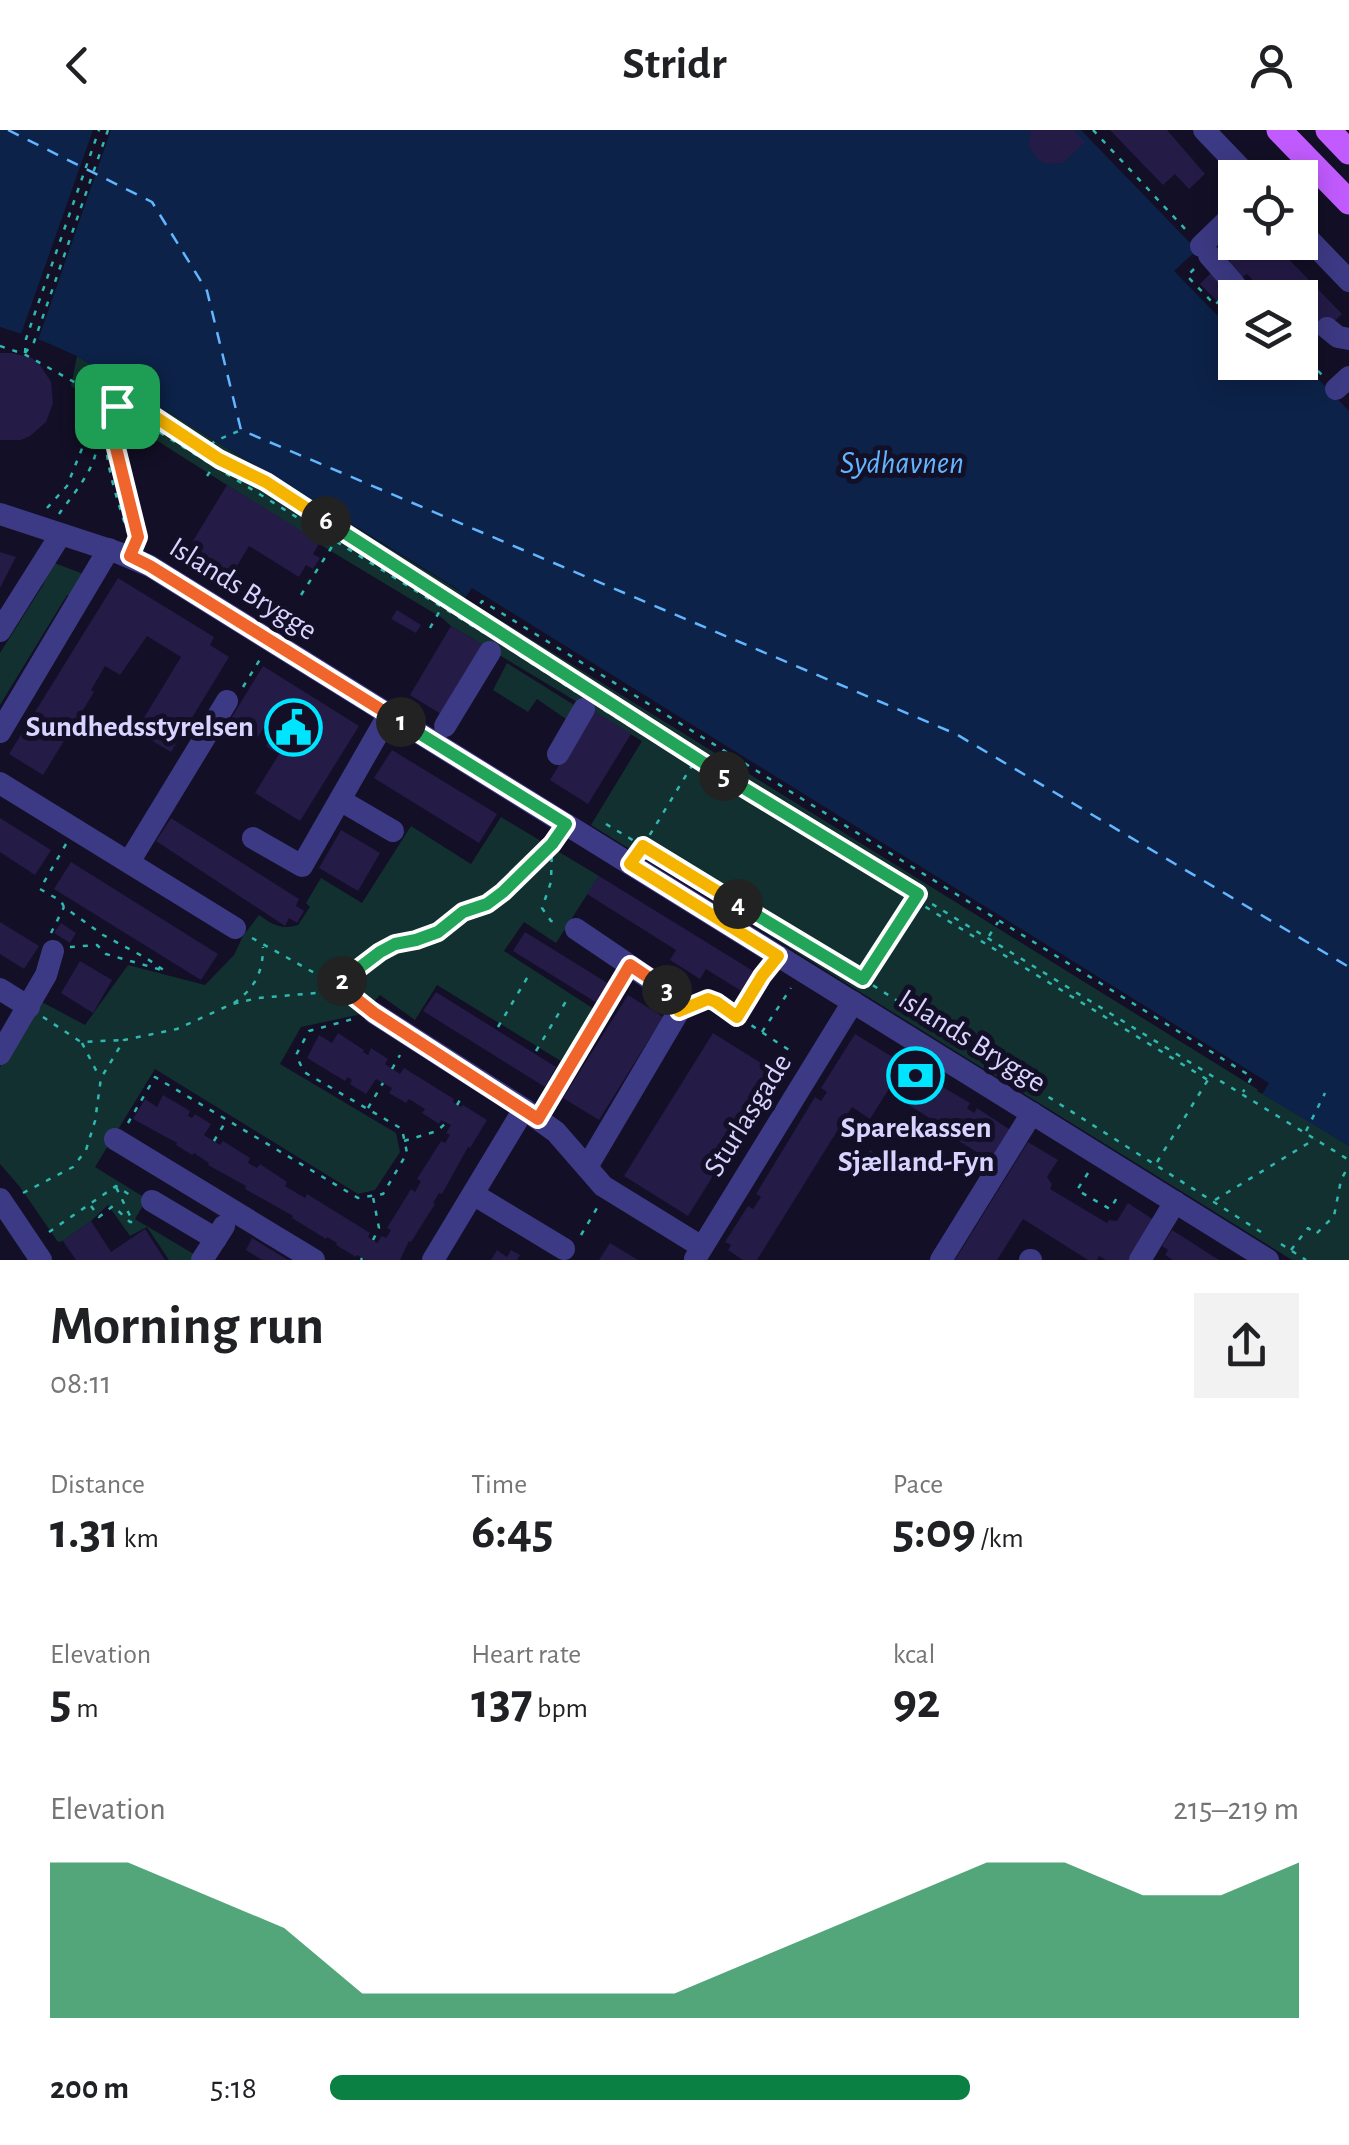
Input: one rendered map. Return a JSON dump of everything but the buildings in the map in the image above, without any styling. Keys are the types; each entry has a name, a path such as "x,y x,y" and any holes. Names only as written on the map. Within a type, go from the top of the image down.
{"main road":[{"path":"1279,130 1349,202"},
{"path":"1328,130 1349,152"}],"street":[{"path":"1204,130 1233,160"},
{"path":"1218,235 1205,251 1231,280"},
{"path":"1318,248 1349,280"},
{"path":"1327,328 1338,337 1349,339"},
{"name":"Islands Brygge","path":"0,514 48,530 131,547 150,566 566,824 636,855 778,956 855,997 1099,1154 1143,1174 1175,1202 1272,1250"},
{"path":"0,631 48,530"},
{"path":"0,732 131,547"},
{"path":"445,726 490,642"},
{"path":"129,862 227,701"},
{"path":"558,754 587,703"},
{"path":"254,838 302,866 389,714"},
{"path":"0,783 235,928"},
{"path":"340,800 394,831"},
{"path":"576,929 675,996 679,1011 610,1116 589,1175"},
{"path":"0,1054 46,975 52,951"},
{"path":"0,989 29,1007"},
{"name":"Sturlasgade","path":"698,1254 855,997"},
{"path":"374,1013 556,1132 589,1175 698,1254"},
{"path":"941,1260 1032,1113"},
{"path":"433,1260 473,1194 531,1114"},
{"path":"117,1139 314,1260"},
{"path":"473,1194 564,1248"},
{"path":"152,1200 206,1255 233,1211"},
{"path":"1140,1260 1175,1202"},
{"path":"3,1203 36,1252"}],"path":[{"path":"24,354 99,130"},
{"path":"24,354 34,342 108,130"},
{"path":"1092,130 1205,251 1187,276 1218,303"},
{"path":"0,346 24,354 200,456 587,703 1208,1080"},
{"path":"48,530 85,440 84,387"},
{"path":"48,530 96,456 94,393"},
{"path":"108,401 122,395"},
{"path":"122,395 117,406 116,448 131,547"},
{"path":"122,395 204,450 266,482 696,759 1349,1162 1334,1216 1316,1234 1308,1228 1291,1250"},
{"path":"108,401 105,452 131,547"},
{"path":"200,456 215,441 242,430"},
{"path":"207,476 219,459"},
{"path":"301,595 336,540"},
{"path":"430,628 447,599"},
{"path":"474,616 482,601 1252,1077 1242,1093"},
{"path":"254,669 258,662"},
{"path":"725,776 736,758"},
{"path":"636,855 696,759"},
{"path":"598,820 636,855 863,979 1143,1174 1214,1201 1260,1230"},
{"path":"81,1042 124,1040 177,1028 232,1004 316,993 336,985 380,952 438,932 463,912 487,904 552,844 566,824"},
{"path":"552,844 551,882 542,908 551,921 576,929"},
{"path":"52,951 97,946 106,954 164,971 104,935 40,888 54,864"},
{"path":"855,997 918,894"},
{"path":"56,923 64,907"},
{"path":"988,937 998,920"},
{"path":"235,928 345,990 374,1013"},
{"path":"97,946 104,935"},
{"path":"232,1004 252,987 260,974 262,945"},
{"path":"737,1017 778,956"},
{"path":"531,1114 630,965"},
{"path":"762,1033 802,970"},
{"path":"498,1026 530,974"},
{"path":"536,1051 568,998"},
{"path":"679,1011 708,999 716,1002 814,1065"},
{"path":"29,1007 81,1042 101,1078"},
{"path":"117,1139 155,1077 358,1198 383,1194 406,1153 402,1129 304,1072 296,1055 310,1031 374,1013"},
{"path":"3,1203 73,1167 86,1150 95,1122 101,1078 124,1040"},
{"path":"392,1069 396,1062"},
{"path":"1099,1154 1078,1190 1110,1210 1143,1174 1212,1074"},
{"path":"367,1109 383,1083"},
{"path":"1305,1132 1325,1094"},
{"path":"214,1142 227,1120"},
{"path":"404,1141 437,1131 446,1123"},
{"path":"1214,1201 1316,1139"},
{"path":"564,1248 576,1245 589,1175"},
{"path":"116,1186 146,1206 152,1200"},
{"path":"36,1252 116,1186"},
{"path":"90,1204 99,1217 113,1206 133,1222 116,1186"},
{"path":"373,1195 379,1228 373,1240"},
{"path":"1272,1250 1291,1250 1306,1260"}],"green space":[{"path":"77,356 1349,1146 1349,1260 1292,1260 591,825 642,741 451,626 71,386"},
{"path":"52,562 86,575 73,596 67,595 0,705 0,653 43,585"},
{"path":"507,663 574,705 566,719 537,699 528,712 493,690"},
{"path":"501,817 599,876 556,943 524,922 504,951 597,1011 564,1063 437,985 415,1020 380,995 362,1014 301,1027 280,1064 396,1133 400,1152 375,1190 358,1194 155,1069 95,1167 147,1199 135,1219 197,1256 195,1260 169,1260 147,1227 130,1236 108,1205 58,1242 0,1164 0,1067 42,1002 85,1025 128,965 205,985 234,955 259,915 277,926 298,925 321,878 362,903 411,826 471,864"}],"water":[{"name":"Sydhavnen","path":"0,130 1081,130 1197,250 1174,271 1218,314 1218,380 1318,379 1349,411 1349,1146 1262,1094 1268,1084 472,589 465,598 459,590 77,356 0,327"}],"pier":[{"path":"93,130 111,130 37,343 20,337"},
{"path":"472,588 1269,1083 1262,1094 1257,1091 1262,1085 474,595 470,601 465,598"}],"ferry route":[{"path":"8,130 152,202 207,291 241,430 956,734 1349,967"}],"place":[{"name":"Sundhedsstyrelsen","path":"293,727"},
{"name":"Sparekassen Sjælland-Fyn","path":"916,1076"}],"route":[{"path":"122,395 219,459 266,482 682,750 918,894 863,979 643,846 630,864 778,956 737,1017 708,999 679,1011 675,996 630,965 538,1119 336,985 380,952 438,932 463,912 487,904 552,844 566,824 130,556 138,537 116,448 117,406 122,395"}]}
